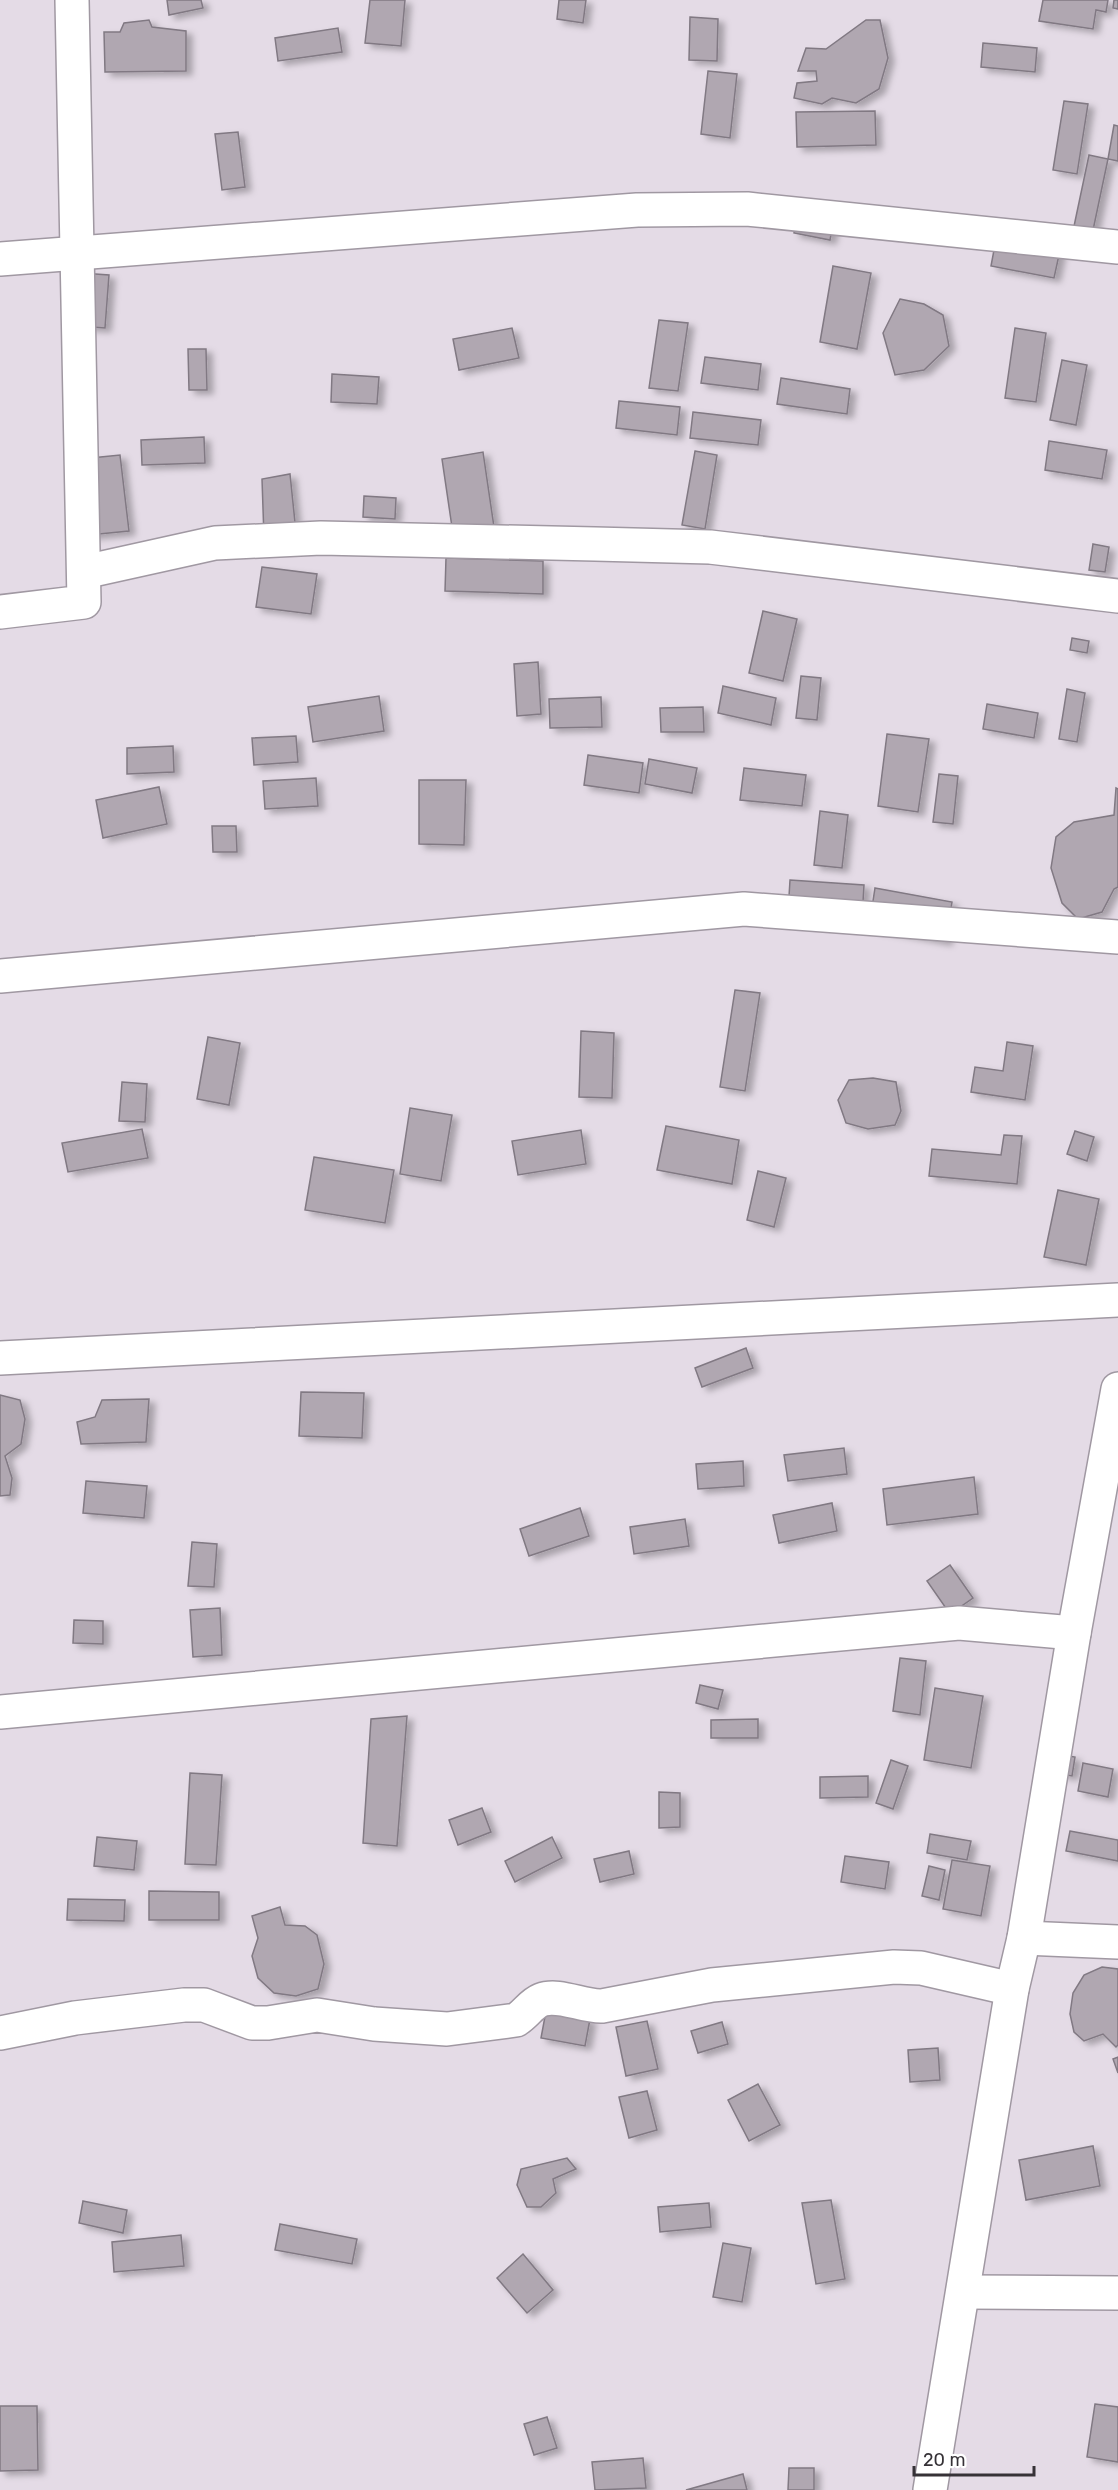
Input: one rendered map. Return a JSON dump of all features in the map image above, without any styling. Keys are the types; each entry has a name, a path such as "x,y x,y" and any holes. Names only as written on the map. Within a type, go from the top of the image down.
{"street":[{"path":"0,612 84,602 72,0"},
{"path":"0,259 637,210 736,209 1118,247"},
{"path":"84,572 215,543 321,538 583,544 710,547 1118,596"},
{"path":"0,976 744,909 1118,937"},
{"path":"0,1358 1118,1300"},
{"path":"930,2490 1012,1989 1023,1938 1118,1389"},
{"path":"0,1712 959,1623 1074,1633"},
{"path":"1023,1938 1118,1942"},
{"path":"0,2033 75,2018 184,2005 204,2005 252,2022 268,2023 317,2015 374,2024 447,2029 516,2020 541,2000 552,1998 602,2006 712,1985 894,1967 921,1968 1012,1989"},
{"path":"963,2292 1118,2293"}],"building":[{"path":"167,0 201,0 203,8 169,15"},
{"path":"370,0 405,0 401,46 365,43"},
{"path":"559,0 586,0 583,23 557,19"},
{"path":"1043,0 1108,0 1106,12 1096,10 1093,29 1039,21"},
{"path":"1114,0 1118,0 1118,9 1113,8"},
{"path":"690,17 718,19 717,61 689,60"},
{"path":"149,20 152,27 186,31 186,71 105,72 104,32 120,32 124,23"},
{"path":"866,20 880,20 888,58 879,89 856,103 832,98 822,104 794,98 797,83 817,81 816,71 798,71 806,48 826,49"},
{"path":"338,28 342,52 278,61 275,38"},
{"path":"983,43 1037,48 1035,72 981,67"},
{"path":"708,71 737,74 730,138 701,134"},
{"path":"1064,101 1088,104 1077,174 1053,170"},
{"path":"875,111 876,145 797,147 796,112"},
{"path":"1114,125 1118,126 1118,161 1108,159"},
{"path":"238,132 245,187 222,190 215,134"},
{"path":"1089,155 1108,159 1092,235 1073,231"},
{"path":"797,212 834,219 830,240 794,233"},
{"path":"997,234 1061,246 1054,278 991,266"},
{"path":"833,266 871,273 857,349 820,342"},
{"path":"81,273 109,275 105,328 77,326"},
{"path":"900,299 924,304 943,315 949,346 924,370 895,375 883,333"},
{"path":"659,320 688,323 678,391 649,388"},
{"path":"512,328 519,358 459,370 453,339"},
{"path":"1015,328 1046,333 1036,402 1005,398"},
{"path":"188,349 206,349 207,390 189,390"},
{"path":"705,357 761,364 758,390 701,383"},
{"path":"1062,360 1087,365 1076,425 1050,420"},
{"path":"332,374 379,377 377,404 331,402"},
{"path":"781,378 850,389 847,414 777,404"},
{"path":"619,401 680,407 677,435 616,428"},
{"path":"693,412 761,420 758,445 690,438"},
{"path":"204,437 205,463 142,465 141,440"},
{"path":"1049,441 1107,450 1102,479 1045,470"},
{"path":"695,451 717,455 705,529 682,525"},
{"path":"483,452 494,527 453,534 442,459"},
{"path":"120,455 129,531 89,535 81,459"},
{"path":"290,474 296,532 264,538 262,479"},
{"path":"364,496 396,498 395,519 363,517"},
{"path":"1093,544 1109,547 1105,572 1089,570"},
{"path":"446,558 543,561 543,594 445,591"},
{"path":"262,567 317,574 311,614 256,607"},
{"path":"763,611 797,619 783,681 749,673"},
{"path":"1072,638 1089,641 1087,653 1070,650"},
{"path":"538,662 541,714 517,716 514,664"},
{"path":"801,676 821,678 817,720 796,718"},
{"path":"723,686 776,698 771,725 718,713"},
{"path":"1067,689 1085,693 1077,742 1059,739"},
{"path":"379,696 384,731 313,742 308,707"},
{"path":"601,697 602,727 550,728 549,699"},
{"path":"987,704 1038,713 1034,738 983,729"},
{"path":"703,707 704,732 661,732 660,708"},
{"path":"887,734 929,739 918,812 878,806"},
{"path":"296,736 298,762 254,765 252,738"},
{"path":"173,746 174,772 127,774 127,748"},
{"path":"588,755 643,763 639,793 584,785"},
{"path":"649,759 697,768 692,793 645,784"},
{"path":"744,768 806,775 802,806 740,800"},
{"path":"939,774 958,776 953,824 933,822"},
{"path":"316,778 318,806 265,809 263,781"},
{"path":"419,780 466,780 464,845 419,844"},
{"path":"159,787 167,824 103,838 96,800"},
{"path":"1116,788 1118,789 1118,887 1114,889 1102,912 1078,919 1062,903 1051,868 1056,837 1074,822 1114,815"},
{"path":"820,811 848,815 842,868 814,865"},
{"path":"212,826 236,826 237,852 213,852"},
{"path":"790,880 864,885 862,919 788,913"},
{"path":"875,888 952,902 946,941 869,927"},
{"path":"735,990 760,993 745,1091 720,1087"},
{"path":"581,1031 614,1033 612,1098 579,1097"},
{"path":"208,1037 240,1043 229,1105 197,1099"},
{"path":"1007,1042 1033,1046 1025,1100 971,1092 975,1067 1003,1071"},
{"path":"873,1078 896,1082 901,1111 895,1125 868,1129 846,1123 838,1100 849,1080"},
{"path":"122,1082 147,1084 145,1122 119,1121"},
{"path":"410,1108 452,1115 441,1181 400,1174"},
{"path":"666,1126 739,1140 732,1184 657,1170"},
{"path":"142,1129 148,1158 68,1172 62,1143"},
{"path":"581,1130 586,1164 518,1175 512,1141"},
{"path":"1075,1131 1094,1137 1087,1161 1067,1154"},
{"path":"1004,1135 1022,1136 1017,1184 929,1176 932,1149 1001,1155"},
{"path":"314,1157 394,1170 385,1223 305,1210"},
{"path":"758,1171 786,1178 774,1227 747,1220"},
{"path":"1058,1190 1099,1199 1086,1265 1044,1257"},
{"path":"746,1348 753,1368 702,1387 695,1368"},
{"path":"301,1392 364,1393 362,1438 299,1436"},
{"path":"0,1395 20,1400 25,1419 21,1444 5,1456 12,1478 10,1495 0,1496"},
{"path":"149,1399 146,1442 81,1444 77,1422 95,1417 102,1400"},
{"path":"844,1448 847,1474 788,1481 784,1455"},
{"path":"743,1461 744,1486 698,1489 696,1464"},
{"path":"974,1477 978,1514 887,1525 883,1489"},
{"path":"86,1481 147,1486 144,1518 83,1513"},
{"path":"832,1503 837,1531 779,1543 773,1515"},
{"path":"580,1508 589,1536 529,1556 520,1529"},
{"path":"685,1519 689,1546 634,1554 630,1527"},
{"path":"192,1542 217,1544 214,1587 188,1586"},
{"path":"950,1565 973,1598 950,1614 927,1581"},
{"path":"220,1608 222,1655 193,1657 190,1610"},
{"path":"74,1620 103,1621 103,1644 73,1643"},
{"path":"900,1658 926,1661 920,1715 893,1711"},
{"path":"700,1685 723,1690 718,1709 696,1703"},
{"path":"935,1688 983,1696 971,1768 924,1760"},
{"path":"407,1716 397,1846 363,1843 371,1719"},
{"path":"758,1719 758,1738 711,1738 711,1720"},
{"path":"1063,1755 1075,1757 1072,1776 1060,1774"},
{"path":"891,1760 908,1766 893,1809 876,1803"},
{"path":"1083,1763 1113,1769 1108,1797 1078,1791"},
{"path":"190,1773 222,1775 216,1865 185,1864"},
{"path":"868,1776 868,1797 820,1798 820,1777"},
{"path":"659,1792 680,1793 680,1827 659,1828"},
{"path":"482,1808 491,1832 458,1845 449,1820"},
{"path":"1070,1831 1118,1840 1118,1861 1066,1851"},
{"path":"930,1834 971,1841 967,1860 927,1853"},
{"path":"97,1837 137,1841 134,1870 94,1866"},
{"path":"552,1837 562,1858 515,1882 505,1861"},
{"path":"629,1851 634,1874 600,1882 594,1859"},
{"path":"845,1856 889,1862 885,1889 841,1882"},
{"path":"952,1860 990,1866 981,1916 943,1909"},
{"path":"929,1866 945,1870 939,1900 922,1896"},
{"path":"149,1891 219,1892 219,1920 149,1920"},
{"path":"68,1899 125,1900 124,1921 67,1920"},
{"path":"280,1907 285,1925 305,1926 317,1935 324,1964 318,1989 296,1996 274,1993 258,1978 252,1956 258,1938 252,1916"},
{"path":"1102,1967 1118,1969 1118,2045 1116,2047 1103,2034 1084,2041 1074,2032 1070,2014 1073,1993 1084,1975"},
{"path":"546,2011 590,2019 585,2046 541,2038"},
{"path":"647,2021 658,2069 626,2076 616,2027"},
{"path":"722,2022 728,2044 698,2053 691,2031"},
{"path":"938,2048 940,2080 910,2082 908,2050"},
{"path":"1118,2057 1118,2073 1113,2059"},
{"path":"758,2084 780,2125 749,2141 728,2100"},
{"path":"647,2091 657,2130 629,2138 619,2097"},
{"path":"1093,2146 1100,2186 1026,2200 1019,2160"},
{"path":"567,2158 576,2169 553,2179 556,2193 541,2207 527,2207 517,2185 521,2169"},
{"path":"831,2200 845,2279 816,2284 802,2203"},
{"path":"83,2201 127,2210 123,2233 79,2223"},
{"path":"709,2203 711,2227 660,2232 658,2207"},
{"path":"280,2224 357,2239 352,2264 275,2250"},
{"path":"181,2235 184,2266 114,2272 112,2242"},
{"path":"723,2243 751,2248 742,2302 713,2297"},
{"path":"523,2254 553,2290 527,2313 497,2278"},
{"path":"1095,2404 1118,2407 1118,2462 1087,2457"},
{"path":"0,2406 37,2406 38,2470 0,2471"},
{"path":"547,2417 557,2448 534,2455 524,2424"},
{"path":"643,2458 646,2488 595,2490 592,2462"},
{"path":"789,2468 814,2468 814,2490 788,2490"},
{"path":"743,2474 747,2490 686,2490"}]}
